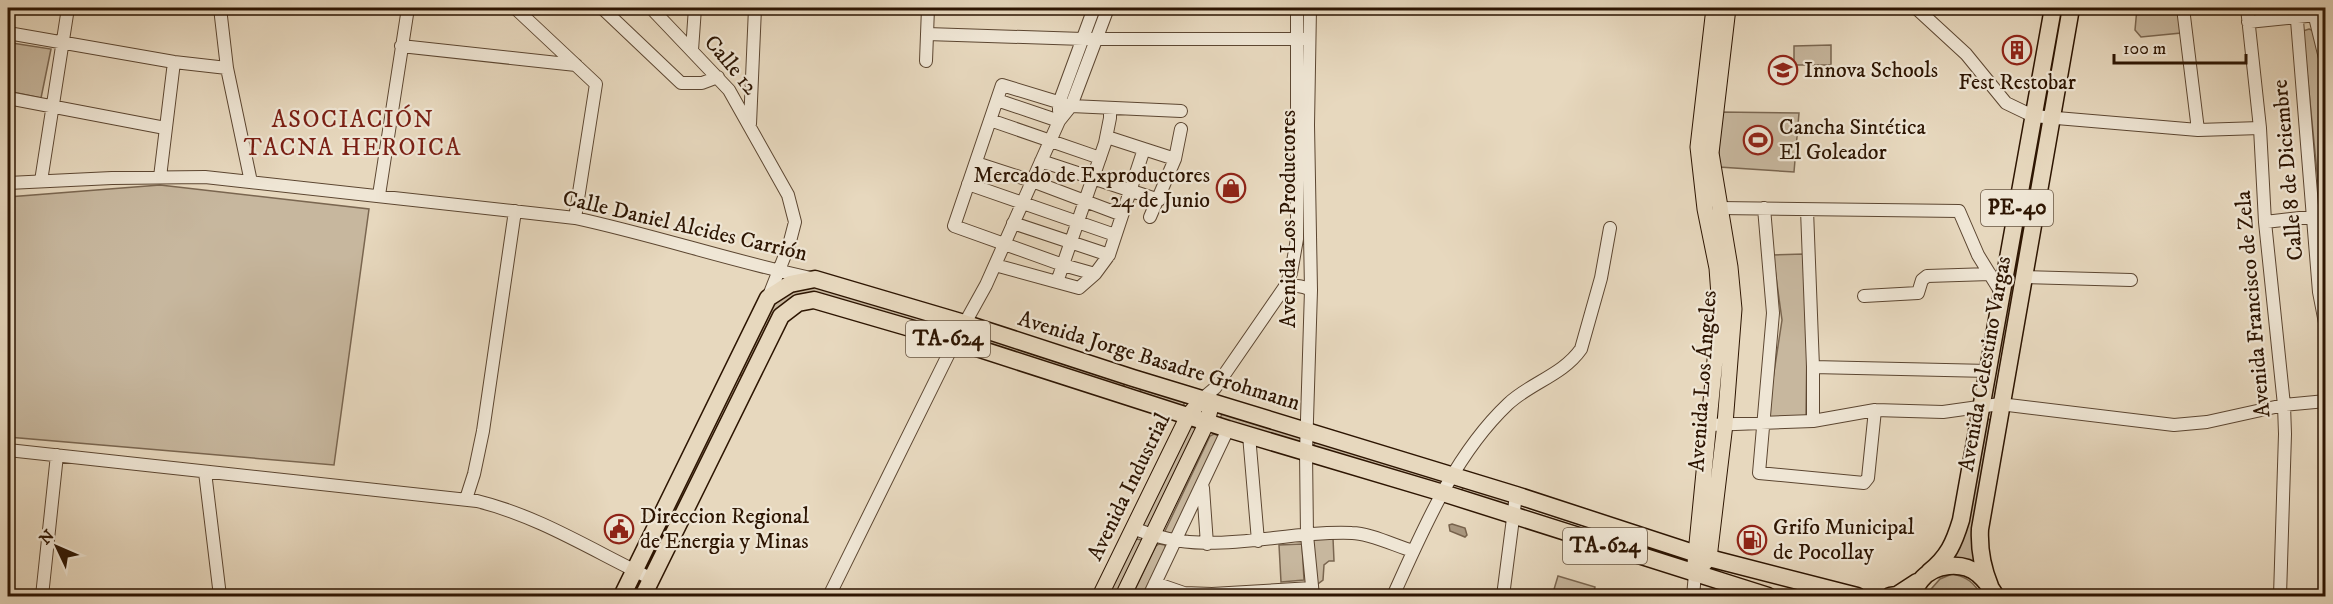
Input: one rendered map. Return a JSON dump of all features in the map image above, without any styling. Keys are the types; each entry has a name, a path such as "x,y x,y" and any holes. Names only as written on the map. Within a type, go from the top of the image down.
{"highway":[{"name":"Avenida Celestino Vargas","path":"1925,576 1941,563 1956,539 1989,371 2053,8"},
{"name":"Avenida Celestino Vargas","path":"1993,591 1982,568 1979,546 1980,529 2070,8"},
{"name":"Avenida Jorge Basadre Grohmann","path":"815,279 964,323 1702,555 1857,597"},
{"path":"622,597 768,298 790,284 815,279"},
{"name":"Avenida Jorge Basadre Grohmann","path":"643,597 782,316 791,306 804,301 819,301 955,341 1228,429 1769,597"},
{"path":"1998,316 2016,318"},
{"path":"732,374 749,382"},
{"path":"1127,395 1133,378"},
{"path":"1890,597 1898,595 1925,576 1950,566 1968,568 1976,572 1993,591"},
{"path":"1769,597 1774,576"},
{"path":"1910,597 1925,576"}],"main road":[{"name":"Avenida Los Ángeles","path":"1695,574 1702,555 1734,309 1730,267 1719,208 1698,147 1714,8"},
{"name":"Avenida Los Ángeles","path":"1718,425 1720,309 1706,173 1711,153 1728,8"},
{"name":"Avenida Industrial","path":"1100,597 1188,416 1207,401"},
{"name":"Avenida Industrial","path":"1123,597 1207,422 1207,401"}],"street":[{"path":"41,181 68,8"},
{"path":"220,8 227,68 251,182"},
{"path":"379,195 407,8"},
{"path":"602,8 681,83 702,83 718,77"},
{"name":"Calle 12","path":"651,8 718,77 738,103 781,180 793,210 795,222 789,245 768,298"},
{"path":"692,50 696,8"},
{"path":"750,125 755,8"},
{"path":"926,61 928,8"},
{"path":"829,597 1004,244 1059,121 1094,8"},
{"path":"1065,104 1108,8"},
{"name":"Avenida Los Productores","path":"1297,8 1304,39 1308,125 1311,290 1306,452 1307,535 1312,592"},
{"name":"Avenida Los Productores","path":"1207,401 1284,288 1291,273 1297,239 1304,39 1310,8"},
{"path":"1916,8 1966,54 2006,103 2033,116 2198,130 2260,128"},
{"path":"2183,8 2198,130"},
{"name":"Avenida Francisco de Zela","path":"2247,8 2260,128 2265,222 2284,405 2284,510 2280,597"},
{"path":"519,9 596,84 575,218"},
{"path":"2248,22 2296,13 2320,15 2325,62"},
{"name":"Calle 8 de Diciembre","path":"2296,13 2320,216 2325,328"},
{"path":"8,33 174,62 227,68"},
{"path":"927,34 1083,39 1304,39"},
{"path":"401,46 576,65"},
{"path":"160,177 174,62"},
{"path":"1095,274 954,226 1000,87 1008,85 1065,104 1181,111"},
{"path":"8,98 165,128"},
{"path":"997,100 1059,121"},
{"path":"1057,282 1107,137 1110,108"},
{"path":"990,120 1100,158"},
{"path":"1150,217 1175,159 1181,129"},
{"path":"1107,137 1175,159"},
{"path":"994,265 1079,288 1095,274 1109,255 1144,149"},
{"path":"1041,161 1159,200"},
{"path":"976,163 1032,181 1122,215"},
{"name":"Calle Daniel Alcides Carrión","path":"8,183 205,177 575,218 610,225 759,267 815,279"},
{"path":"968,184 1115,235"},
{"path":"1719,208 1959,211 1978,255 2002,294"},
{"path":"1764,208 1773,313 1759,473 1864,483 1868,478 1875,410"},
{"path":"1807,210 1813,421"},
{"path":"466,500 483,430 515,212"},
{"path":"2265,222 2320,216"},
{"path":"1013,223 1109,255"},
{"path":"1393,597 1413,551 1443,494 1480,434 1521,393 1552,375 1576,356 1581,349 1601,278 1610,228"},
{"path":"789,245 794,264 799,270 815,279"},
{"path":"759,267 769,282 768,298"},
{"path":"1864,296 1918,293 1922,280 1927,276 1990,274"},
{"path":"2023,277 2131,280"},
{"path":"1284,288 1293,285 1311,290"},
{"path":"1813,367 1989,371"},
{"path":"1718,425 1813,421 1875,410 1943,412 2000,404 2174,425 2206,422 2284,405 2325,401"},
{"path":"1149,597 1203,487 1228,429"},
{"path":"1249,435 1258,541"},
{"path":"8,450 466,500 507,510 652,579"},
{"path":"42,597 57,455"},
{"path":"205,472 220,597"},
{"path":"1203,487 1207,544"},
{"path":"1503,597 1516,495"},
{"path":"1133,528 1174,542 1207,544 1354,532 1413,551"},
{"name":"Avenida Los Ángeles","path":"1693,597 1695,574"},
{"path":"1155,583 1184,593 1212,595 1312,592"}],"shaded area":[{"path":"2137,8 2178,8 2181,33 2141,37 2135,30"},
{"path":"2309,29 2314,31 2325,79 2326,214 2321,213 2303,31"},
{"path":"12,43 51,49 41,98 8,91"},
{"path":"1831,45 1831,65 1794,65 1794,46"},
{"name":"Cancha Sintética El Goleador","path":"1719,112 1799,113 1794,172 1719,167"},
{"path":"160,185 369,209 334,465 8,437 8,197"},
{"path":"1804,254 1807,343 1806,416 1767,418 1782,320 1773,255"},
{"path":"819,286 950,326 951,333 807,294 745,378 741,376 740,371 770,308 788,293"},
{"path":"972,332 1125,381 1124,386 1119,388 968,339"},
{"path":"1143,386 1184,400 1184,405 1179,407 1139,393"},
{"path":"1224,411 1301,436 1301,441 1296,443 1220,418"},
{"path":"1984,420 1991,420 1977,566 1953,562 1963,539"},
{"path":"1190,427 1196,428 1197,432 1150,528 1146,530 1141,523"},
{"path":"1214,434 1219,436 1176,533 1166,534 1165,531 1210,436"},
{"path":"1317,440 1442,480 1441,485 1313,446"},
{"path":"1464,486 1508,500 1511,502 1510,507 1460,493"},
{"path":"1449,525 1465,528 1467,535 1465,537 1450,531"},
{"path":"1333,538 1334,561 1329,561 1324,565 1323,580 1315,586 1312,540"},
{"path":"1137,539 1142,540 1118,596 1106,596 1132,543"},
{"path":"1302,544 1304,580 1281,582 1279,545"},
{"path":"1165,545 1166,550 1144,596 1132,596 1156,546"},
{"path":"1952,574 1970,581 1982,596 1925,596 1940,579"},
{"path":"1558,576 1595,587 1593,596 1552,596"}],"place":[{"name":"Fest Restobar","path":"2017,50"},
{"name":"Innova Schools","path":"1783,70"},
{"name":"Cancha Sintética El Goleador","path":"1758,140"},
{"name":"Mercado de Exproductores 24 de Junio","path":"1231,188"},
{"name":"Direccion Regional de Energia y Minas","path":"619,529"},
{"name":"Grifo Municipal de Pocollay","path":"1752,540"}],"district":[{"name":"ASOCIACIÓN TACNA HEROICA","path":"353,134"}]}
